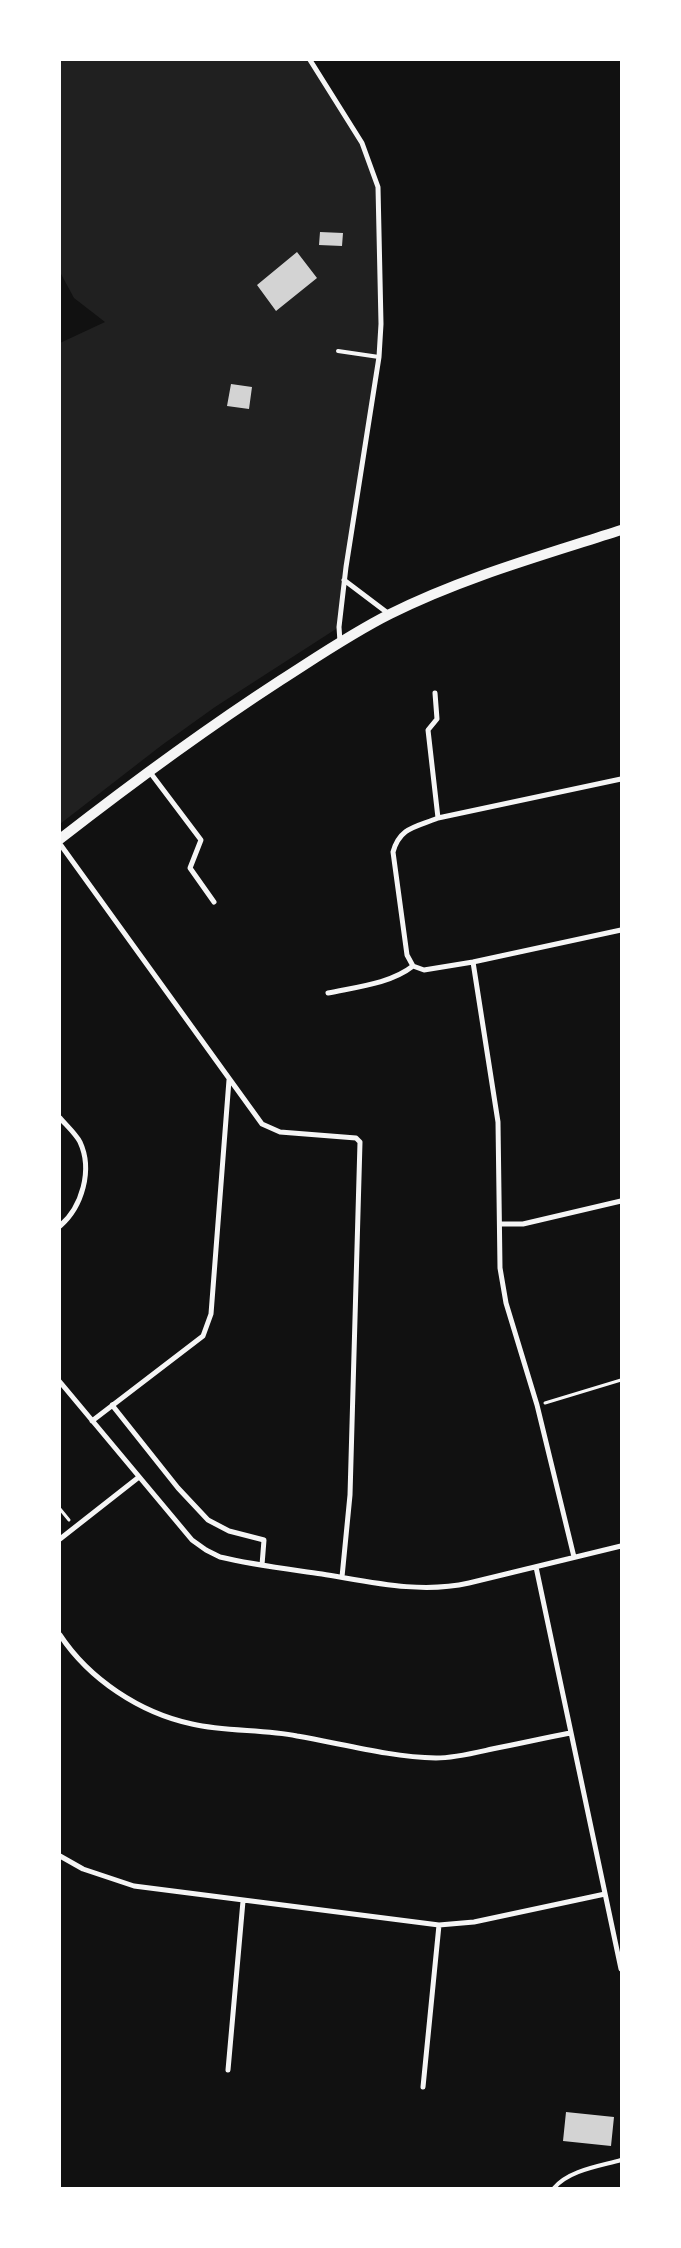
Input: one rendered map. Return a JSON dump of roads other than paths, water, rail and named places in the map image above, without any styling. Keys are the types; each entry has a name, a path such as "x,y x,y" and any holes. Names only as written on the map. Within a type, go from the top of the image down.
{"main road":[{"path":"60,839 149,770 214,724 340,642 389,614 500,569 621,530"}],"street":[{"path":"310,60 362,142 378,188 381,324 379,357 344,580 339,627 340,642"},
{"path":"344,580 389,614"},
{"path":"435,693 437,718 428,730 438,818"},
{"path":"149,770 201,840 190,868 214,902"},
{"path":"621,778 438,818 409,829 397,839 393,852 407,955 413,966 424,970 473,962 621,930"},
{"path":"60,844 258,1119 271,1130 356,1138 360,1142 350,1495 342,1577"},
{"path":"473,962 498,1122 500,1268 506,1303 537,1405 574,1558"},
{"path":"328,993 392,978 404,973 413,966"},
{"path":"92,1421 203,1336 208,1327 211,1314 229,1080"},
{"path":"60,1118 80,1142 86,1167 78,1206 70,1218 60,1226"},
{"path":"500,1224 523,1224 621,1201"},
{"path":"60,1382 192,1540 220,1557 411,1588 452,1587 621,1546"},
{"path":"112,1405 178,1488 208,1520 229,1531 264,1540 262,1564"},
{"path":"60,1539 139,1477"},
{"path":"536,1567 621,1969"},
{"path":"60,1635 72,1653 95,1676 157,1713 192,1724 223,1729 271,1731 404,1756 438,1758 570,1733"},
{"path":"60,1856 83,1869 134,1886 439,1925 474,1922 605,1894"},
{"path":"228,2070 243,1901"},
{"path":"423,2087 439,1925"}],"lane":[{"path":"338,351 379,357"},
{"path":"554,2188 573,2174 621,2160"}]}
